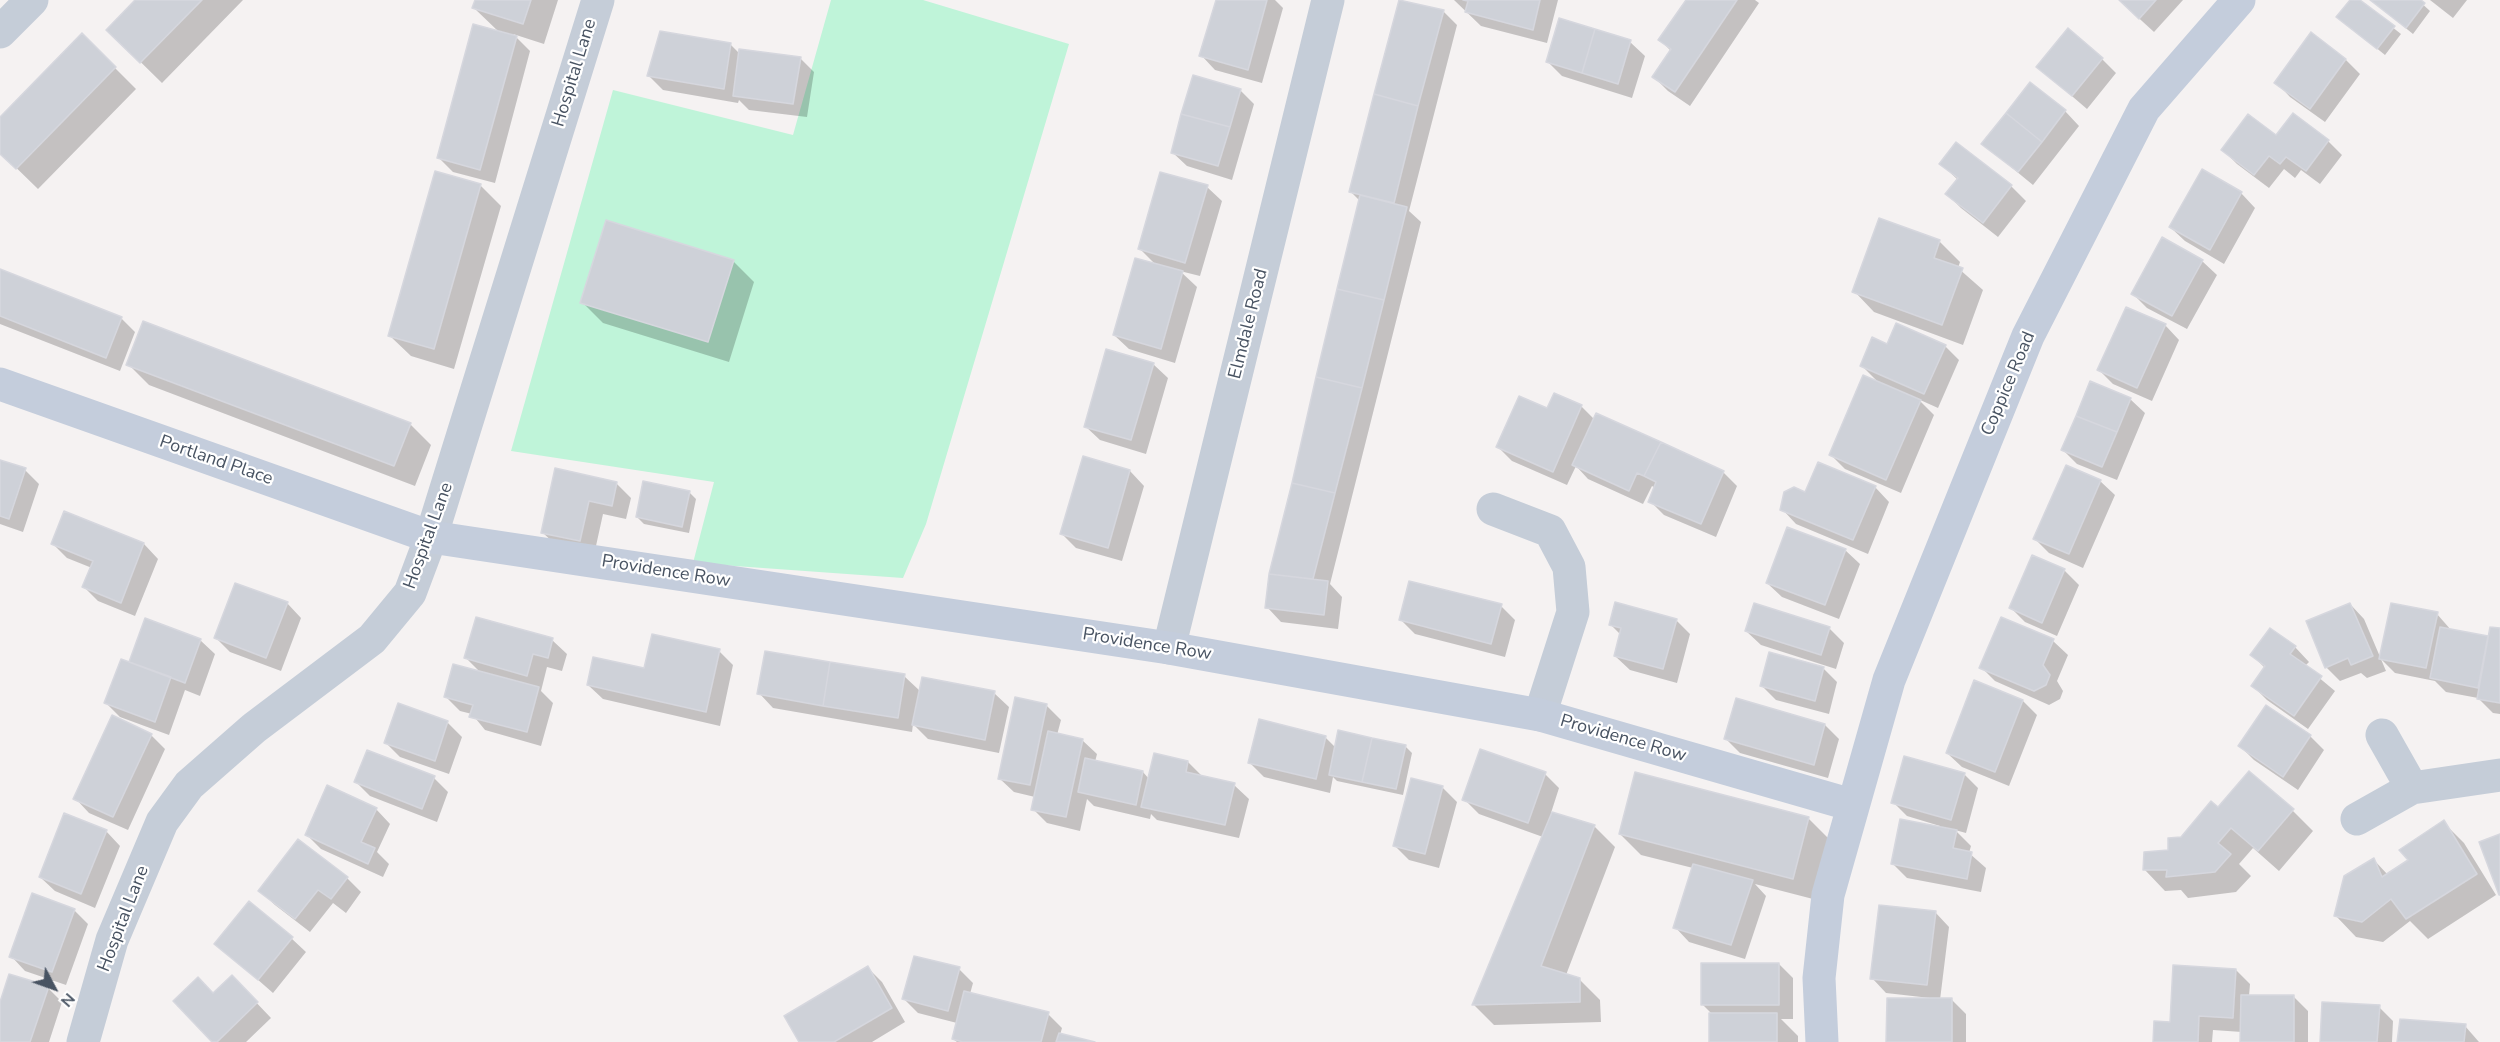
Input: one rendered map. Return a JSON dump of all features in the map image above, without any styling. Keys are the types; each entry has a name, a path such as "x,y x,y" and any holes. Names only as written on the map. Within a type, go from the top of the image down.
{"street":[{"path":"0,33 32,0"},
{"name":"Hospital Lane","path":"83,1042 112,940 162,822 189,785 254,728 372,639 410,593 431,537 598,0"},
{"name":"Elmdale Road","path":"1169,648 1328,0"},
{"name":"Coppice Road","path":"1822,1042 1819,978 1828,895 1889,680 2028,336 2144,109 2239,0"},
{"name":"Portland Place","path":"0,384 431,537"},
{"path":"1493,508 1550,531 1569,567 1573,612 1540,715"},
{"name":"Providence Row","path":"431,537 1169,648 1540,715 1852,805"},
{"path":"2382,735 2412,788"},
{"path":"2356,819 2412,788 2500,775"}],"green space":[{"path":"831,0 923,0 1069,44 926,524 903,578 693,563 714,482 511,451 613,90 793,135"}],"building":[{"path":"135,0 202,0 140,63 106,30"},
{"path":"475,0 531,0 523,24 472,8"},
{"path":"1216,0 1267,0 1248,70 1199,56"},
{"path":"1399,0 1444,10 1418,106 1374,94"},
{"path":"1463,0 1540,0 1533,30 1465,12 1468,1"},
{"path":"1686,0 1737,0 1675,92 1652,77 1671,49 1658,40"},
{"path":"2119,0 2156,0 2139,19"},
{"path":"2350,0 2360,0 2395,26 2377,49 2336,17"},
{"path":"2370,0 2421,0 2425,3 2406,28"},
{"path":"1559,18 1595,29 1582,73 1546,62"},
{"path":"473,24 517,36 480,170 437,158"},
{"path":"2068,28 2103,58 2072,96 2036,67"},
{"path":"1595,29 1631,40 1618,84 1582,73"},
{"path":"660,31 731,43 724,89 647,76"},
{"path":"2311,32 2346,59 2310,109 2274,83"},
{"path":"82,33 116,67 16,169 0,154 0,117"},
{"path":"739,49 801,57 793,104 733,96"},
{"path":"1193,75 1241,89 1230,127 1181,114"},
{"path":"2030,82 2066,110 2042,142 2006,113"},
{"path":"1374,94 1418,106 1394,203 1349,192"},
{"path":"2006,113 2042,142 2018,172 1981,144"},
{"path":"2293,113 2329,140 2306,171 2286,157 2280,164 2269,156 2254,175 2221,150 2248,114 2276,135"},
{"path":"1181,114 1230,127 1218,166 1171,153"},
{"path":"1956,142 2012,185 1983,223 1945,194 1958,178 1939,164"},
{"path":"2202,169 2242,192 2210,250 2169,227"},
{"path":"435,171 481,184 434,349 388,336"},
{"path":"1160,172 1208,185 1185,263 1138,249"},
{"path":"1360,195 1407,207 1384,300 1337,289"},
{"path":"1879,218 1940,240 1934,258 1963,268 1942,325 1852,292"},
{"path":"606,220 734,260 708,342 580,303"},
{"path":"2162,237 2203,260 2172,316 2131,294"},
{"path":"1135,258 1183,271 1161,349 1113,335"},
{"path":"0,269 122,317 106,358 0,316"},
{"path":"1337,289 1384,300 1362,388 1316,377"},
{"path":"2126,307 2166,324 2137,388 2097,370"},
{"path":"143,321 411,423 394,466 126,365"},
{"path":"1896,323 1946,345 1924,394 1860,366 1872,337 1887,344"},
{"path":"1106,349 1154,363 1131,440 1084,427"},
{"path":"1863,375 1921,400 1886,480 1829,455"},
{"path":"1316,377 1362,388 1335,493 1292,483"},
{"path":"2090,381 2131,398 2117,432 2076,416"},
{"path":"1554,393 1582,405 1553,472 1496,447 1519,396 1547,408"},
{"path":"1596,413 1661,442 1644,476 1637,473 1629,491 1572,465"},
{"path":"2076,416 2117,432 2102,467 2061,450"},
{"path":"1661,442 1724,471 1701,524 1648,502 1656,482 1644,476"},
{"path":"1083,456 1130,470 1108,548 1060,534"},
{"path":"0,460 26,468 9,519 0,516"},
{"path":"1818,462 1876,486 1853,540 1780,510 1784,492 1794,487 1805,492"},
{"path":"2066,465 2101,480 2069,554 2033,539"},
{"path":"555,468 617,482 612,506 589,501 580,541 541,533"},
{"path":"643,481 690,491 682,527 636,517"},
{"path":"1292,483 1335,493 1313,579 1269,574"},
{"path":"64,511 144,543 121,603 82,587 93,561 51,544"},
{"path":"1787,527 1846,549 1825,605 1766,583"},
{"path":"2032,555 2065,569 2042,623 2009,608"},
{"path":"1269,574 1328,581 1324,615 1265,608"},
{"path":"1409,581 1502,604 1491,644 1399,620"},
{"path":"235,583 288,602 266,658 214,638"},
{"path":"1615,602 1677,619 1663,669 1614,656 1621,628 1609,625"},
{"path":"1754,603 1830,627 1821,655 1745,631"},
{"path":"2350,603 2373,656 2351,665 2348,658 2325,668 2306,621"},
{"path":"2391,603 2438,612 2426,668 2379,659"},
{"path":"476,617 553,638 548,658 533,654 527,676 464,658"},
{"path":"2001,617 2054,639 2043,665 2050,675 2046,685 2034,691 1979,668"},
{"path":"145,618 201,639 185,683 129,662"},
{"path":"2440,627 2488,636 2478,688 2430,678"},
{"path":"2490,627 2500,628 2500,703 2477,699"},
{"path":"2270,628 2296,646 2290,654 2322,676 2294,716 2251,686 2265,666 2250,655"},
{"path":"652,634 720,649 706,712 587,685 593,657 644,668"},
{"path":"765,651 830,662 823,706 757,694"},
{"path":"1769,652 1824,667 1815,701 1760,686"},
{"path":"121,659 171,677 155,722 104,703"},
{"path":"830,662 905,674 898,718 823,706"},
{"path":"453,664 539,687 527,732 469,717 473,705 444,697"},
{"path":"922,677 995,691 985,740 912,725"},
{"path":"1974,680 2023,700 1995,772 1946,753"},
{"path":"1015,697 1047,704 1030,785 998,779"},
{"path":"1736,698 1825,724 1814,765 1724,739"},
{"path":"398,703 448,721 435,761 384,743"},
{"path":"2266,705 2311,735 2283,777 2238,746"},
{"path":"112,715 152,734 113,817 73,799"},
{"path":"1259,719 1326,736 1316,779 1248,763"},
{"path":"1338,730 1372,738 1362,782 1329,775"},
{"path":"1048,731 1083,739 1066,817 1031,810"},
{"path":"1372,738 1406,745 1396,789 1362,782"},
{"path":"1480,749 1546,772 1528,823 1462,800"},
{"path":"367,750 435,776 422,809 354,782"},
{"path":"1154,753 1188,761 1186,772 1235,783 1225,825 1141,807"},
{"path":"1904,756 1965,773 1951,820 1891,803"},
{"path":"1085,758 1143,771 1136,805 1078,792"},
{"path":"2249,771 2294,809 2258,851 2231,828 2218,843 2231,854 2215,872 2166,877 2167,870 2143,870 2144,852 2168,850 2168,838 2181,837 2211,801 2218,807"},
{"path":"1635,772 1809,817 1793,879 1619,834"},
{"path":"1411,778 1443,786 1425,854 1393,846"},
{"path":"327,785 377,808 361,842 375,848 368,864 305,835"},
{"path":"1552,812 1595,825 1541,966 1580,978 1580,1002 1472,1005"},
{"path":"64,813 107,830 81,894 39,877"},
{"path":"1900,819 1957,830 1953,848 1972,852 1967,879 1891,864"},
{"path":"2444,820 2477,874 2406,919 2391,899 2362,922 2334,916 2344,876 2374,858 2382,877 2408,860 2399,850"},
{"path":"2500,834 2500,895 2499,895 2479,842"},
{"path":"298,839 348,877 331,899 318,890 295,919 258,891"},
{"path":"1693,864 1753,880 1731,945 1673,928"},
{"path":"32,893 75,909 52,972 9,957"},
{"path":"249,901 293,937 258,980 214,944"},
{"path":"1879,905 1936,911 1927,985 1870,979"},
{"path":"914,956 960,967 948,1011 902,999"},
{"path":"1701,963 1779,963 1779,1005 1701,1005"},
{"path":"2173,965 2236,969 2233,1018 2199,1016 2198,1042 2153,1042 2154,1021 2170,1022"},
{"path":"868,966 892,1008 834,1042 799,1042 784,1016"},
{"path":"9,974 49,986 30,1042 0,1042 0,1002"},
{"path":"232,975 258,1002 217,1042 212,1042 173,1001 198,977 213,993"},
{"path":"964,991 1049,1012 1041,1042 963,1042 952,1039"},
{"path":"2241,995 2294,995 2294,1042 2240,1042"},
{"path":"1887,998 1952,998 1952,1042 1886,1042"},
{"path":"2322,1002 2380,1005 2377,1042 2320,1042"},
{"path":"1709,1013 1777,1013 1777,1042 1709,1042"},
{"path":"2400,1019 2466,1024 2464,1042 2397,1042"},
{"path":"1059,1033 1095,1042 1056,1042"}]}
